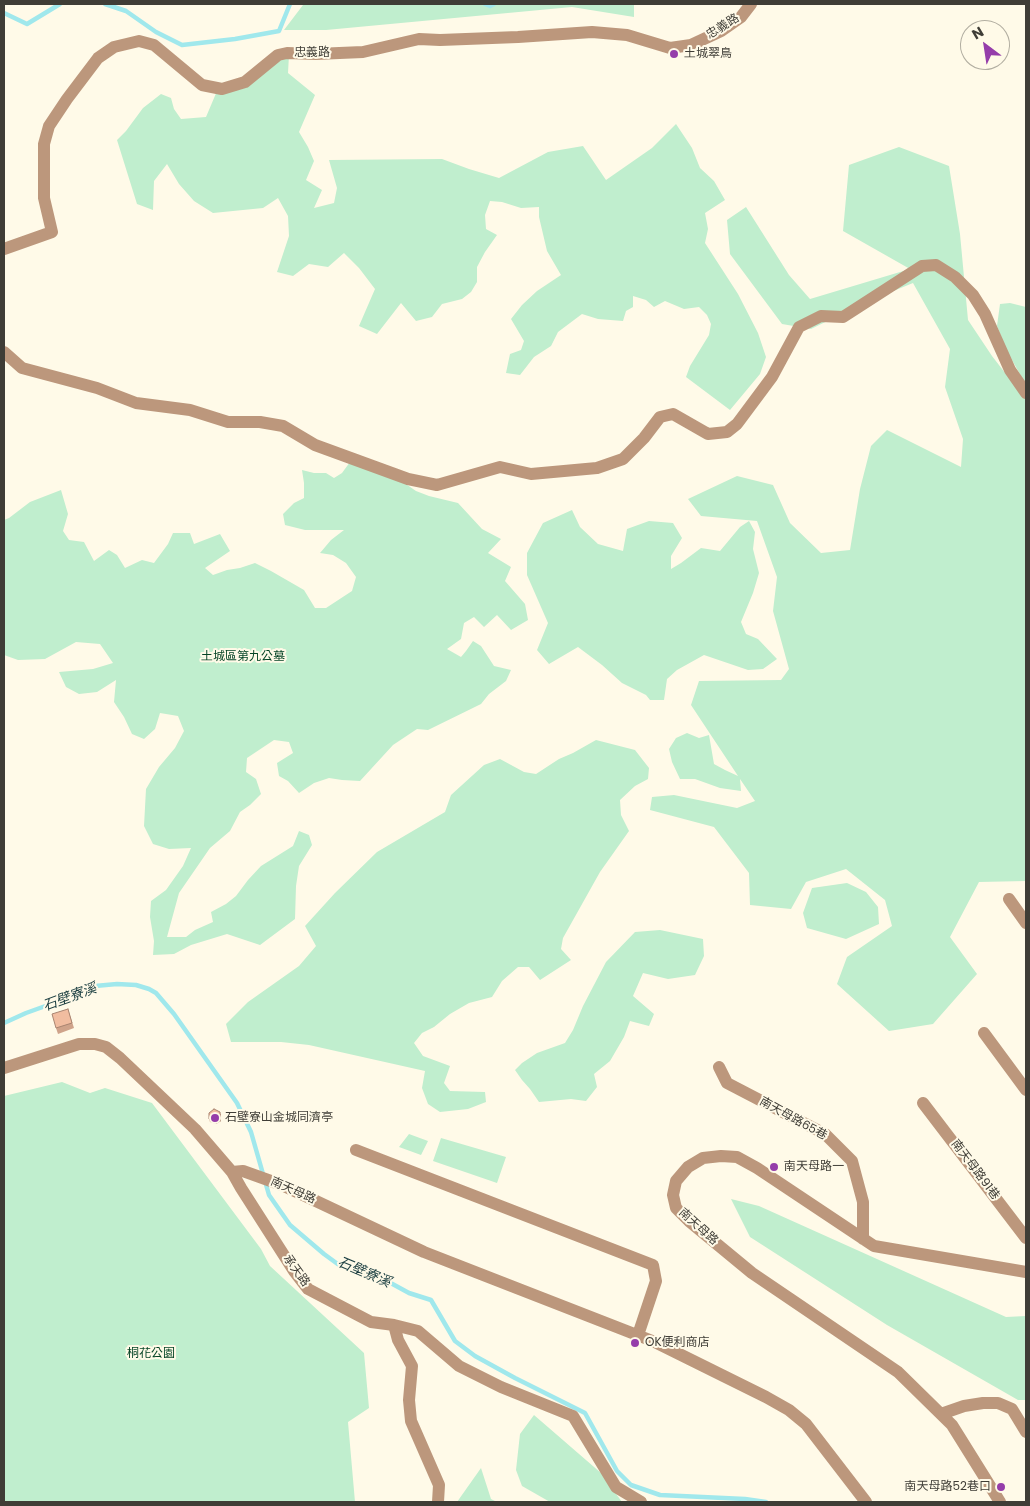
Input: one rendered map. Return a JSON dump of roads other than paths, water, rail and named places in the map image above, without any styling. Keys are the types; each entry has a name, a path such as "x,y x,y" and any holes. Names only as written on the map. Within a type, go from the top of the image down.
{"street":[{"name":"忠義路","path":"4,249 52,232 44,198 44,144 49,126 98,58 114,47 139,41 154,45 202,85 222,90 245,82 278,55 287,53 363,52 419,39 498,38 592,32 627,35 670,48 691,45 722,31 741,17 751,4"},
{"path":"4,352 22,368 97,388 136,403 190,410 228,422 260,422 284,426 315,445 408,479 437,485 500,467 531,474 597,468 623,459 644,438 660,417 673,414 708,434 726,432 737,424 772,377 799,327 821,316 843,316 922,266 936,265 955,278 973,295 985,314 1010,370 1026,393"},
{"path":"1009,899 1026,922"},
{"path":"984,1033 1026,1090"},
{"name":"承天路","path":"4,1068 79,1044 95,1044 106,1047 120,1058 238,1171 240,1188 308,1289 371,1322 418,1331 459,1366 501,1387 572,1416 616,1487 641,1502"},
{"name":"南天母路65巷","path":"719,1067 727,1083 825,1134 852,1160 863,1202 863,1239"},
{"name":"南天母路91巷","path":"923,1103 1026,1238"},
{"path":"356,1150 653,1265 656,1281 638,1336"},
{"name":"南天母路","path":"1000,1502 952,1425 941,1414 898,1372 752,1273 689,1221 676,1208 673,1195 676,1181 688,1167 703,1158 737,1157 757,1168 874,1246 1026,1272"},
{"name":"南天母路","path":"238,1171 282,1184 424,1252 655,1342 789,1410 806,1424 866,1502"},
{"path":"394,1325 398,1340 412,1366 409,1400 411,1421 440,1485 438,1502"},
{"path":"941,1414 964,1406 998,1403 1012,1409 1026,1432"}],"waterway":[{"path":"4,13 27,24 60,4"},
{"path":"105,4 126,11 156,32 182,45 235,39 279,31 290,4"},
{"path":"485,4 490,6 494,4"},
{"name":"石壁寮溪","path":"4,1023 75,992 95,986 136,985 156,993 174,1014 237,1103 251,1132 269,1195 290,1225 324,1254 339,1265 387,1281 409,1293 431,1300 455,1341 475,1356 585,1413 617,1471 631,1485 660,1495 745,1499 766,1502"}],"place":[{"name":"土城翠鳥","path":"674,54"},
{"name":"石壁寮山金城同濟亭","path":"215,1118"},
{"name":"南天母路一","path":"774,1167"},
{"name":"OK便利商店","path":"635,1343"},
{"name":"南天母路52巷口","path":"1001,1487"}],"park label":[{"name":"土城區第九公墓","path":"243,657"},
{"name":"桐花公園","path":"151,1354"}]}
